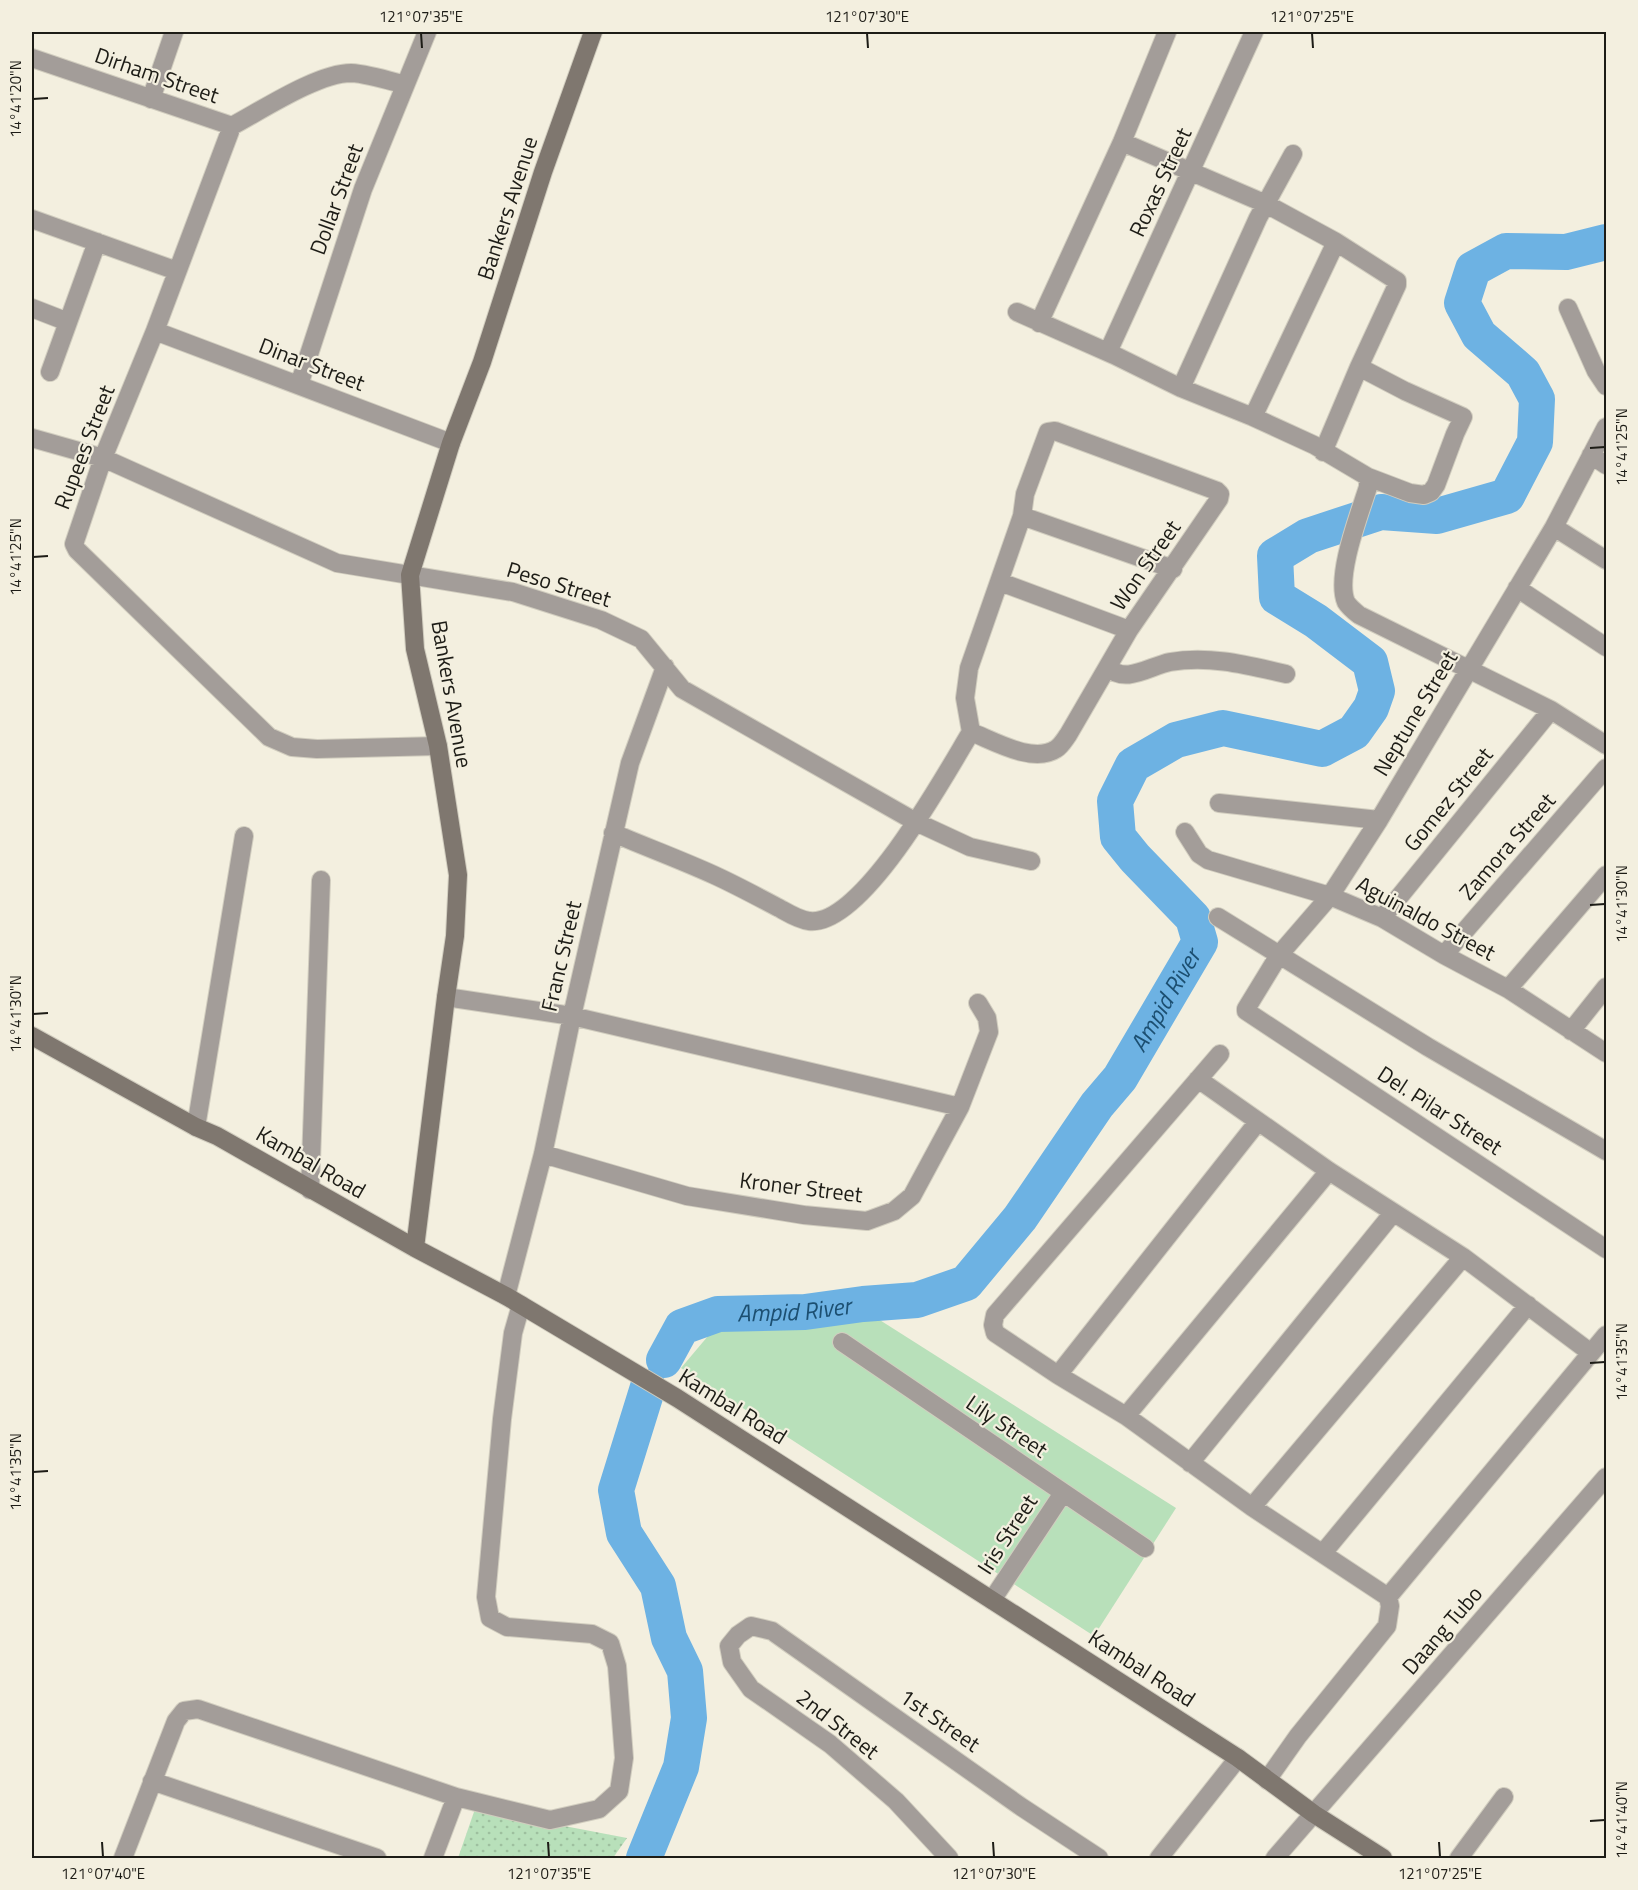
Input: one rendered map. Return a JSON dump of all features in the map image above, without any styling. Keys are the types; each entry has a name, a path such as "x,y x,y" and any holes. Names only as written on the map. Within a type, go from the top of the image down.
{"main road":[{"name":"Bankers Avenue","path":"415,1248 455,936 458,875 438,746 415,649 410,575 451,443 482,362 543,172 593,32"},
{"name":"Kambal Road","path":"32,1036 196,1127 218,1136 415,1248 514,1300 677,1398 1238,1758 1314,1814 1383,1858"}],"street":[{"path":"151,99 174,32"},
{"name":"Dollar Street","path":"299,385 363,189 427,32"},
{"name":"Roxas Street","path":"1108,352 1254,32"},
{"path":"1039,324 1122,142 1161,34"},
{"name":"Dirham Street","path":"32,58 232,126"},
{"path":"232,126 326,78 348,73 366,74 405,85"},
{"name":"Rupees Street","path":"232,126 155,331 103,458 74,541 75,547 269,737 292,747 317,749 438,746"},
{"path":"1122,142 1266,204 1336,242 1392,277 1397,283 1323,452"},
{"path":"1181,388 1266,204 1293,154"},
{"path":"32,219 177,271"},
{"path":"50,372 97,242"},
{"path":"1253,417 1336,242"},
{"path":"32,308 68,322"},
{"path":"1568,308 1596,371 1606,386"},
{"path":"1017,312 1039,324 1108,352 1181,388 1314,445 1368,477 1410,493 1424,495 1431,492 1463,417 1359,367"},
{"name":"Dinar Street","path":"155,331 451,443"},
{"name":"Neptune Street","path":"1246,1011 1279,955 1330,896 1379,820 1554,527 1606,427"},
{"name":"Won Street","path":"971,732 1026,754 1042,755 1056,749 1068,735 1129,630 1173,568 1219,499 1220,494 1055,432 1048,432 1025,494 1022,516"},
{"name":"Peso Street","path":"32,438 103,458 338,563 513,592 601,620 641,639 682,688 916,822 970,847 1031,861"},
{"path":"1591,455 1606,465"},
{"path":"1368,477 1368,487 1347,550 1344,592 1346,602 1352,609 1359,615 1551,710 1606,745"},
{"path":"613,833 714,875 794,916 809,921 829,916 860,895 886,865 916,822 971,732 965,698 969,668 1022,516 1173,568"},
{"path":"1554,527 1606,560"},
{"path":"1000,582 1129,630"},
{"path":"1517,588 1606,647"},
{"path":"1108,667 1118,674 1127,675 1137,674 1153,666 1167,663 1206,659 1231,661 1286,674"},
{"name":"Franc Street","path":"456,1797 550,1820 599,1809 619,1791 624,1758 617,1666 610,1643 592,1634 507,1628 490,1618 486,1597 502,1419 513,1333 516,1259 543,1154 630,763 665,667"},
{"name":"Gomez Street","path":"1382,918 1551,710"},
{"name":"Zamora Street","path":"1444,955 1606,768"},
{"path":"1219,803 1379,820"},
{"name":"Aguinaldo Street","path":"1185,832 1199,854 1208,860 1330,896 1382,918 1508,989 1606,1053"},
{"path":"196,1127 244,836"},
{"path":"1508,989 1606,875"},
{"path":"310,1190 321,880"},
{"path":"1218,917 1428,1047 1606,1151"},
{"path":"1572,1031 1606,987"},
{"path":"446,997 572,1016 960,1107"},
{"name":"Kroner Street","path":"543,1154 687,1196 804,1215 867,1221 894,1211 912,1196 960,1107 989,1032 987,1018 978,1003"},
{"name":"Del. Pilar Street","path":"1246,1011 1606,1249"},
{"path":"1220,1054 995,1315 993,1325 995,1333 1126,1416 1252,1507 1388,1597 1390,1606 1387,1626 1298,1736 1268,1780"},
{"path":"1198,1079 1257,1123 1463,1257 1591,1353"},
{"path":"1058,1375 1257,1123"},
{"path":"1126,1416 1329,1171"},
{"path":"1190,1463 1393,1213"},
{"path":"1252,1507 1463,1257"},
{"path":"1323,1553 1528,1305"},
{"path":"1388,1597 1606,1335"},
{"name":"Lily Street","path":"842,1342 1145,1548"},
{"name":"Daang Tubo","path":"1275,1858 1606,1477"},
{"name":"Iris Street","path":"992,1600 1063,1493"},
{"name":"2nd Street","path":"751,1626 738,1635 729,1646 732,1662 751,1689 838,1751 896,1801 949,1858"},
{"name":"1st Street","path":"751,1626 772,1631 1001,1793 1099,1858"},
{"path":"129,1857 152,1781 176,1720 184,1711 198,1709 456,1797 433,1858"},
{"path":"1159,1858 1238,1758"},
{"path":"152,1781 377,1858"},
{"path":"1459,1858 1504,1797"}],"green space":[{"path":"875,1317 1176,1508 1094,1636 681,1368 719,1323"},
{"path":"475,1809 627,1838 613,1858 458,1858"}],"waterway":[{"name":"Ampid River","path":"664,1360 682,1327 718,1314 805,1312 917,1300 966,1283 1020,1218 1097,1105 1120,1078 1200,942 1193,918 1118,837 1115,801 1133,765 1176,740 1223,728 1322,749 1354,732 1371,708 1377,691 1370,662 1316,621 1277,597 1275,556 1308,536 1381,512 1437,516 1507,496 1535,442 1537,399 1523,373 1479,335 1462,303 1473,269 1506,251 1566,252 1606,242"},
{"name":"Ampid River","path":"644,1858 681,1767 689,1718 685,1671 669,1638 658,1586 624,1533 616,1490 648,1387"}]}
